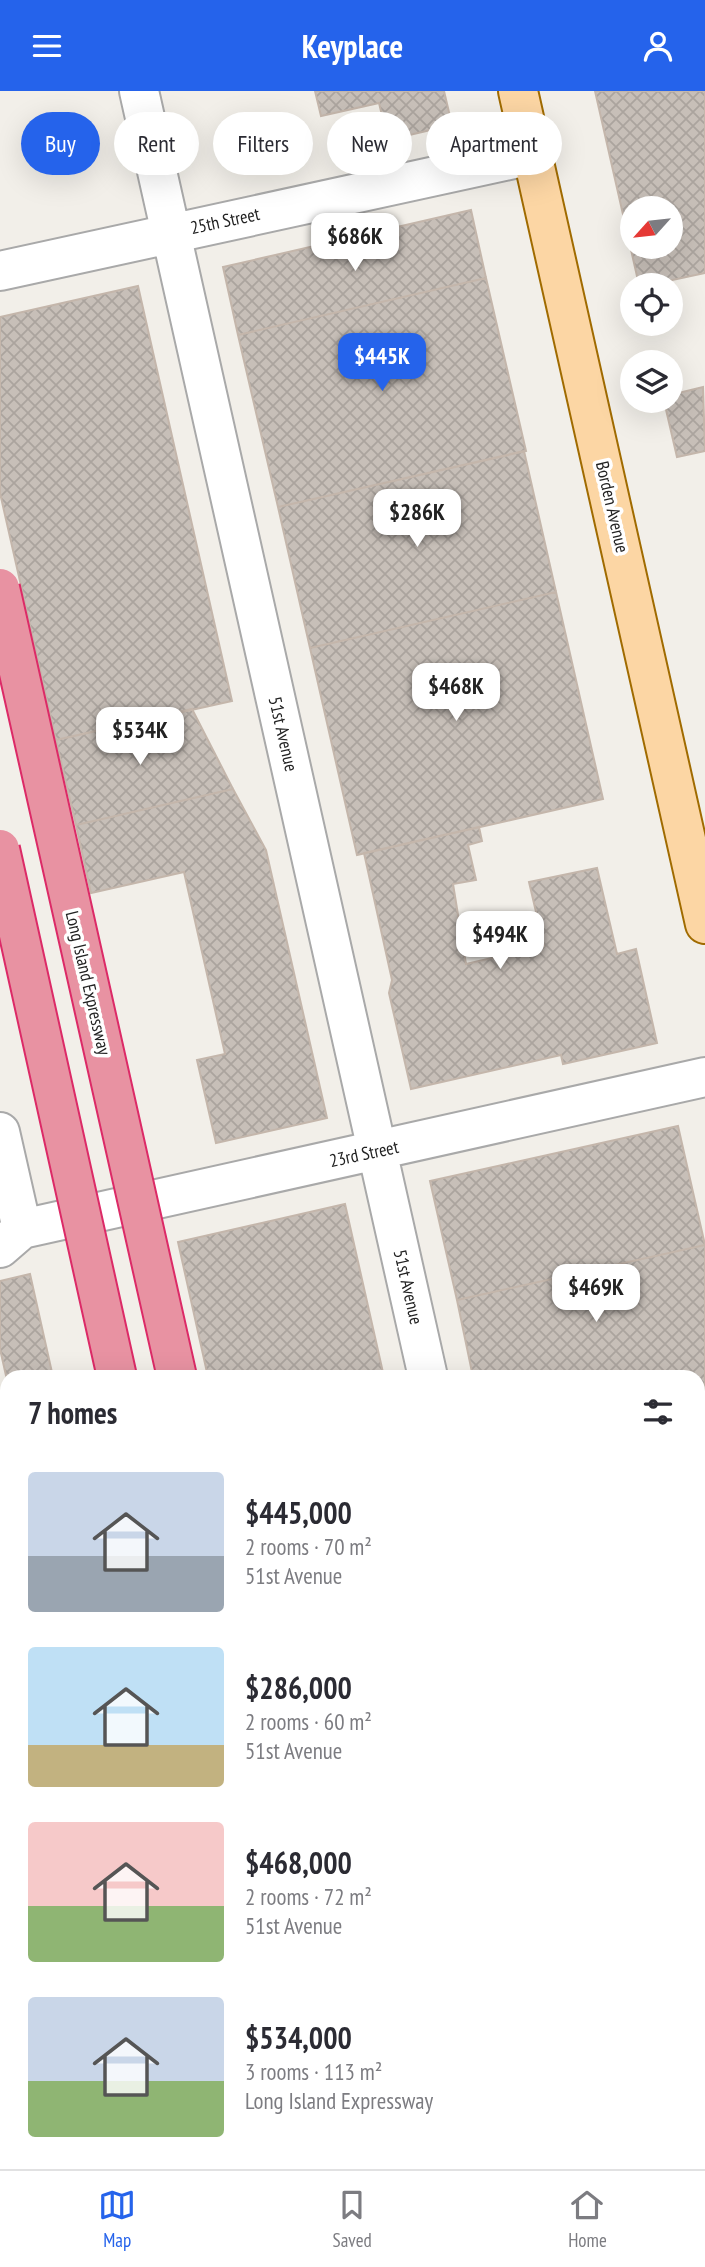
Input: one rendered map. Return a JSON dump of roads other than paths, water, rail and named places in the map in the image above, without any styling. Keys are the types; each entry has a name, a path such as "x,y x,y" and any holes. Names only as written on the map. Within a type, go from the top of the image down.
{"highway":[{"name":"Long Island Expressway","path":"0,588 175,1370"},
{"path":"0,849 115,1370"}],"main road":[{"name":"Borden Avenue","path":"518,91 523,112"},
{"name":"Borden Avenue","path":"537,175 705,923"}],"street":[{"name":"51st Avenue","path":"139,91 426,1370"},
{"name":"25th Street","path":"0,271 439,175"},
{"name":"23rd Street","path":"11,1239 377,1151 705,1077"},
{"path":"0,1132 11,1239"}]}
